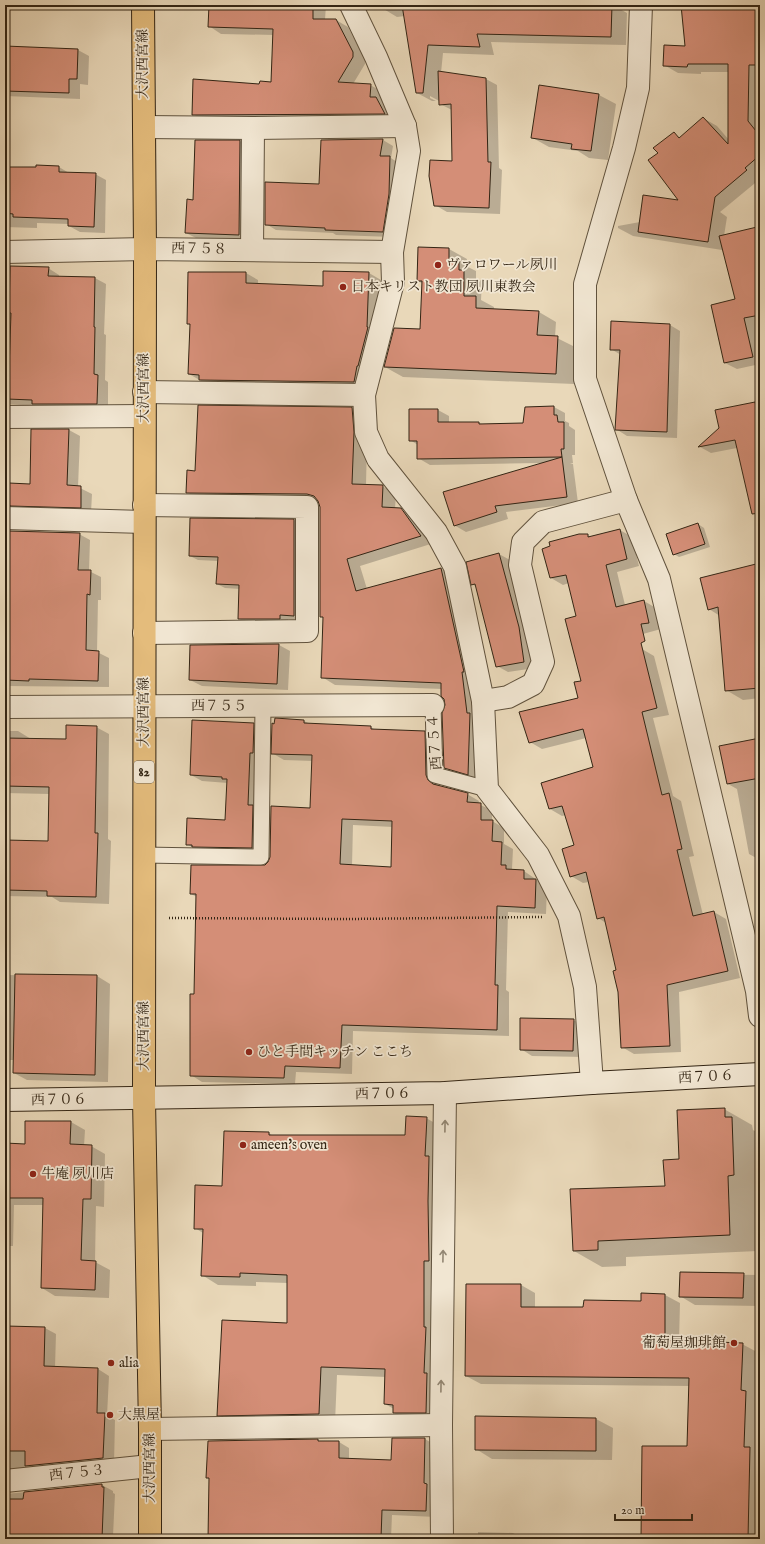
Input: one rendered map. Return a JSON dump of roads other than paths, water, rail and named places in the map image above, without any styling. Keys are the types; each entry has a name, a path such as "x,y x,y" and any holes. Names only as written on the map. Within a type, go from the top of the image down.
{"main road":[{"name":"大沢西宮線","path":"143,5 144,1099 150,1429 150,1539"}],"street":[{"path":"350,5 376,57 405,126 409,151 392,252 393,282 364,395 366,432 378,459 436,532 455,568 483,701 487,789 538,855 569,916 585,987 592,1083"},
{"path":"641,5 638,88 624,148 585,284 585,379 626,500 659,579 757,991 760,1016"},
{"path":"144,127 253,128 405,126"},
{"path":"252,250 253,128"},
{"name":"西７５８","path":"5,252 144,248 392,252"},
{"path":"144,392 364,395"},
{"path":"5,417 144,416"},
{"path":"483,701 508,697 533,684 542,662 520,565 523,542 543,522 626,500"},
{"path":"5,518 307,507 307,631 144,633"},
{"name":"西７５５","path":"5,707 433,705"},
{"name":"西７０６","path":"5,1100 144,1099 445,1093 760,1074"},
{"path":"442,1539 440,1425 445,1093"},
{"path":"150,1429 440,1425"},
{"name":"西７５３","path":"5,1481 150,1466"}],"lane":[{"name":"西７５４","path":"433,705 435,775 487,789"},
{"path":"144,855 261,857 263,706"}],"place":[{"name":"ヴァロワール夙川","path":"438,265"},
{"name":"日本キリスト教団 夙川東教会","path":"343,287"},
{"name":"ひと手間キッチン ここち","path":"249,1052"},
{"name":"ameen's oven","path":"243,1145"},
{"name":"牛庵 夙川店","path":"33,1174"},
{"name":"葡萄屋珈琲館","path":"734,1343"},
{"name":"alia","path":"111,1363"},
{"name":"大黒屋","path":"110,1415"}]}
